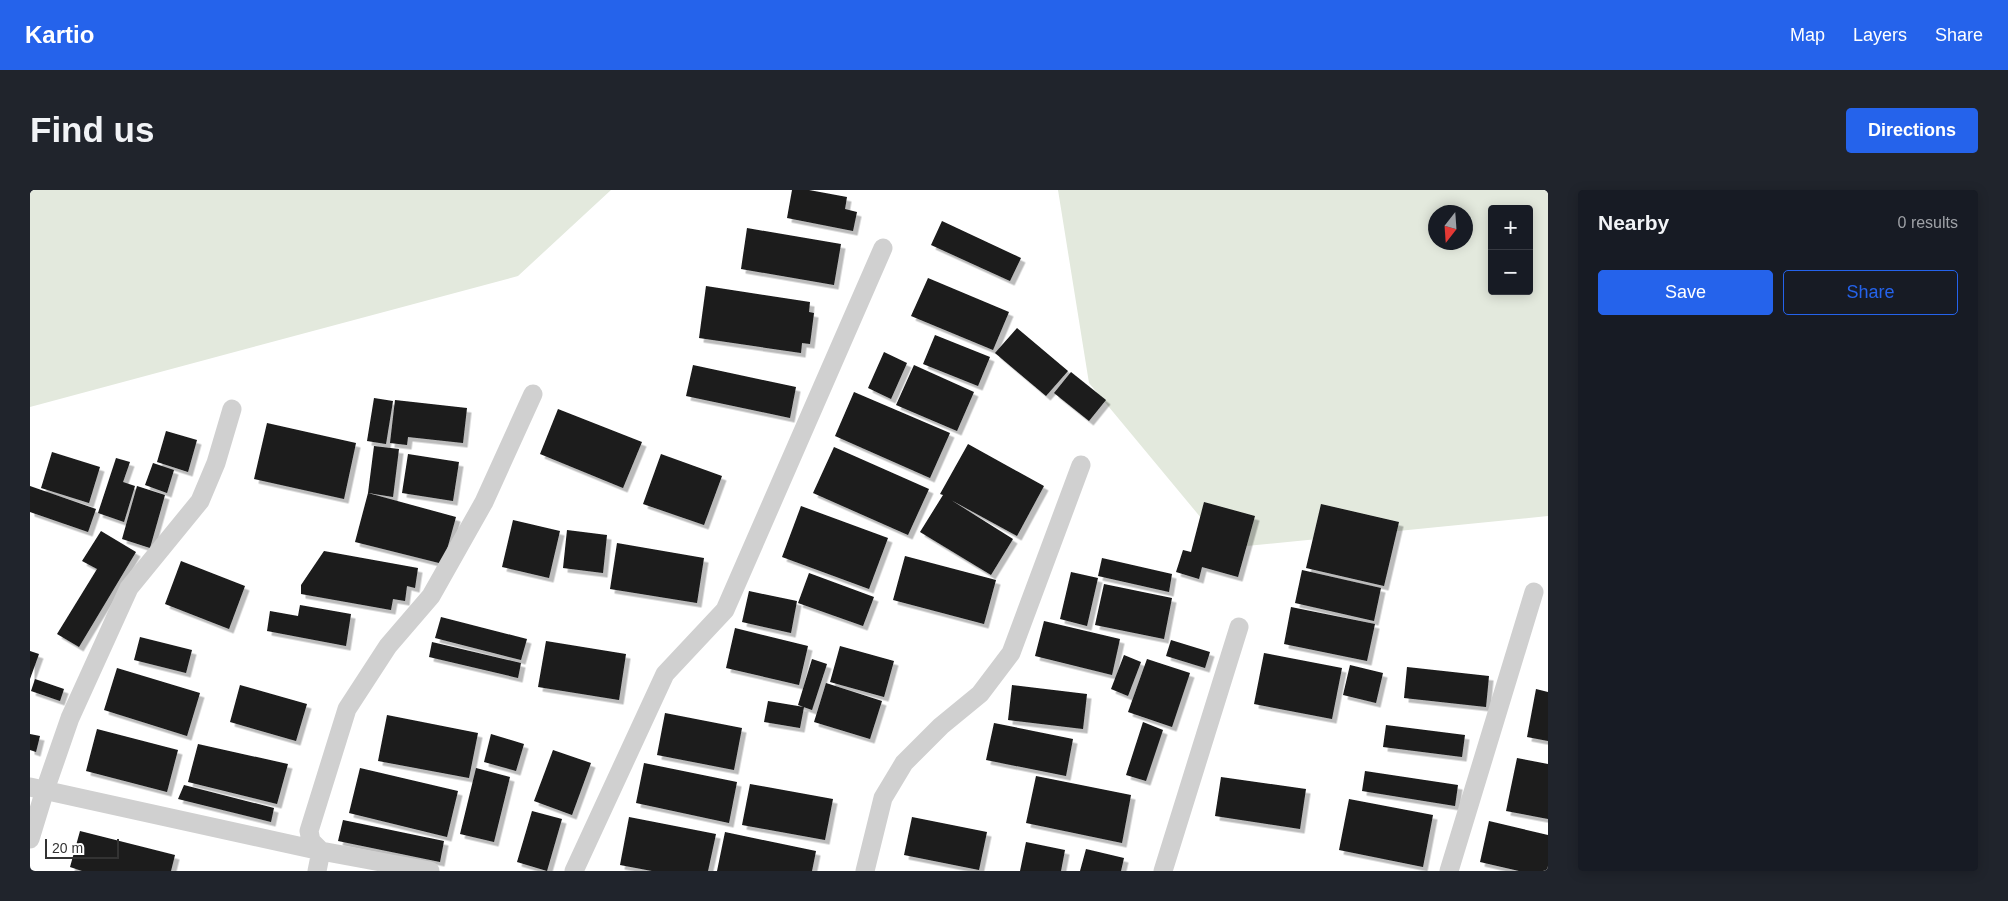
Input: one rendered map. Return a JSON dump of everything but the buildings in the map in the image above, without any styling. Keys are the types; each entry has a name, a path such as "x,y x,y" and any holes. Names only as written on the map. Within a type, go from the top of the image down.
{"street":[{"path":"574,871 665,674 725,610 883,248"},
{"path":"321,851 312,841 309,831 347,709 388,646 431,596 484,502 533,394"},
{"path":"30,839 37,789 129,588 200,501 216,463 232,410"},
{"path":"865,871 883,798 904,763 942,726 980,694 1011,653 1082,465"},
{"path":"1449,871 1534,592"},
{"path":"1162,871 1239,627"},
{"path":"37,789 321,851 430,871"},
{"path":"317,871 321,851"}],"shaded area":[{"path":"30,190 611,190 518,276 30,407"},
{"path":"1058,190 1548,190 1548,516 1226,548 1089,383"}]}
